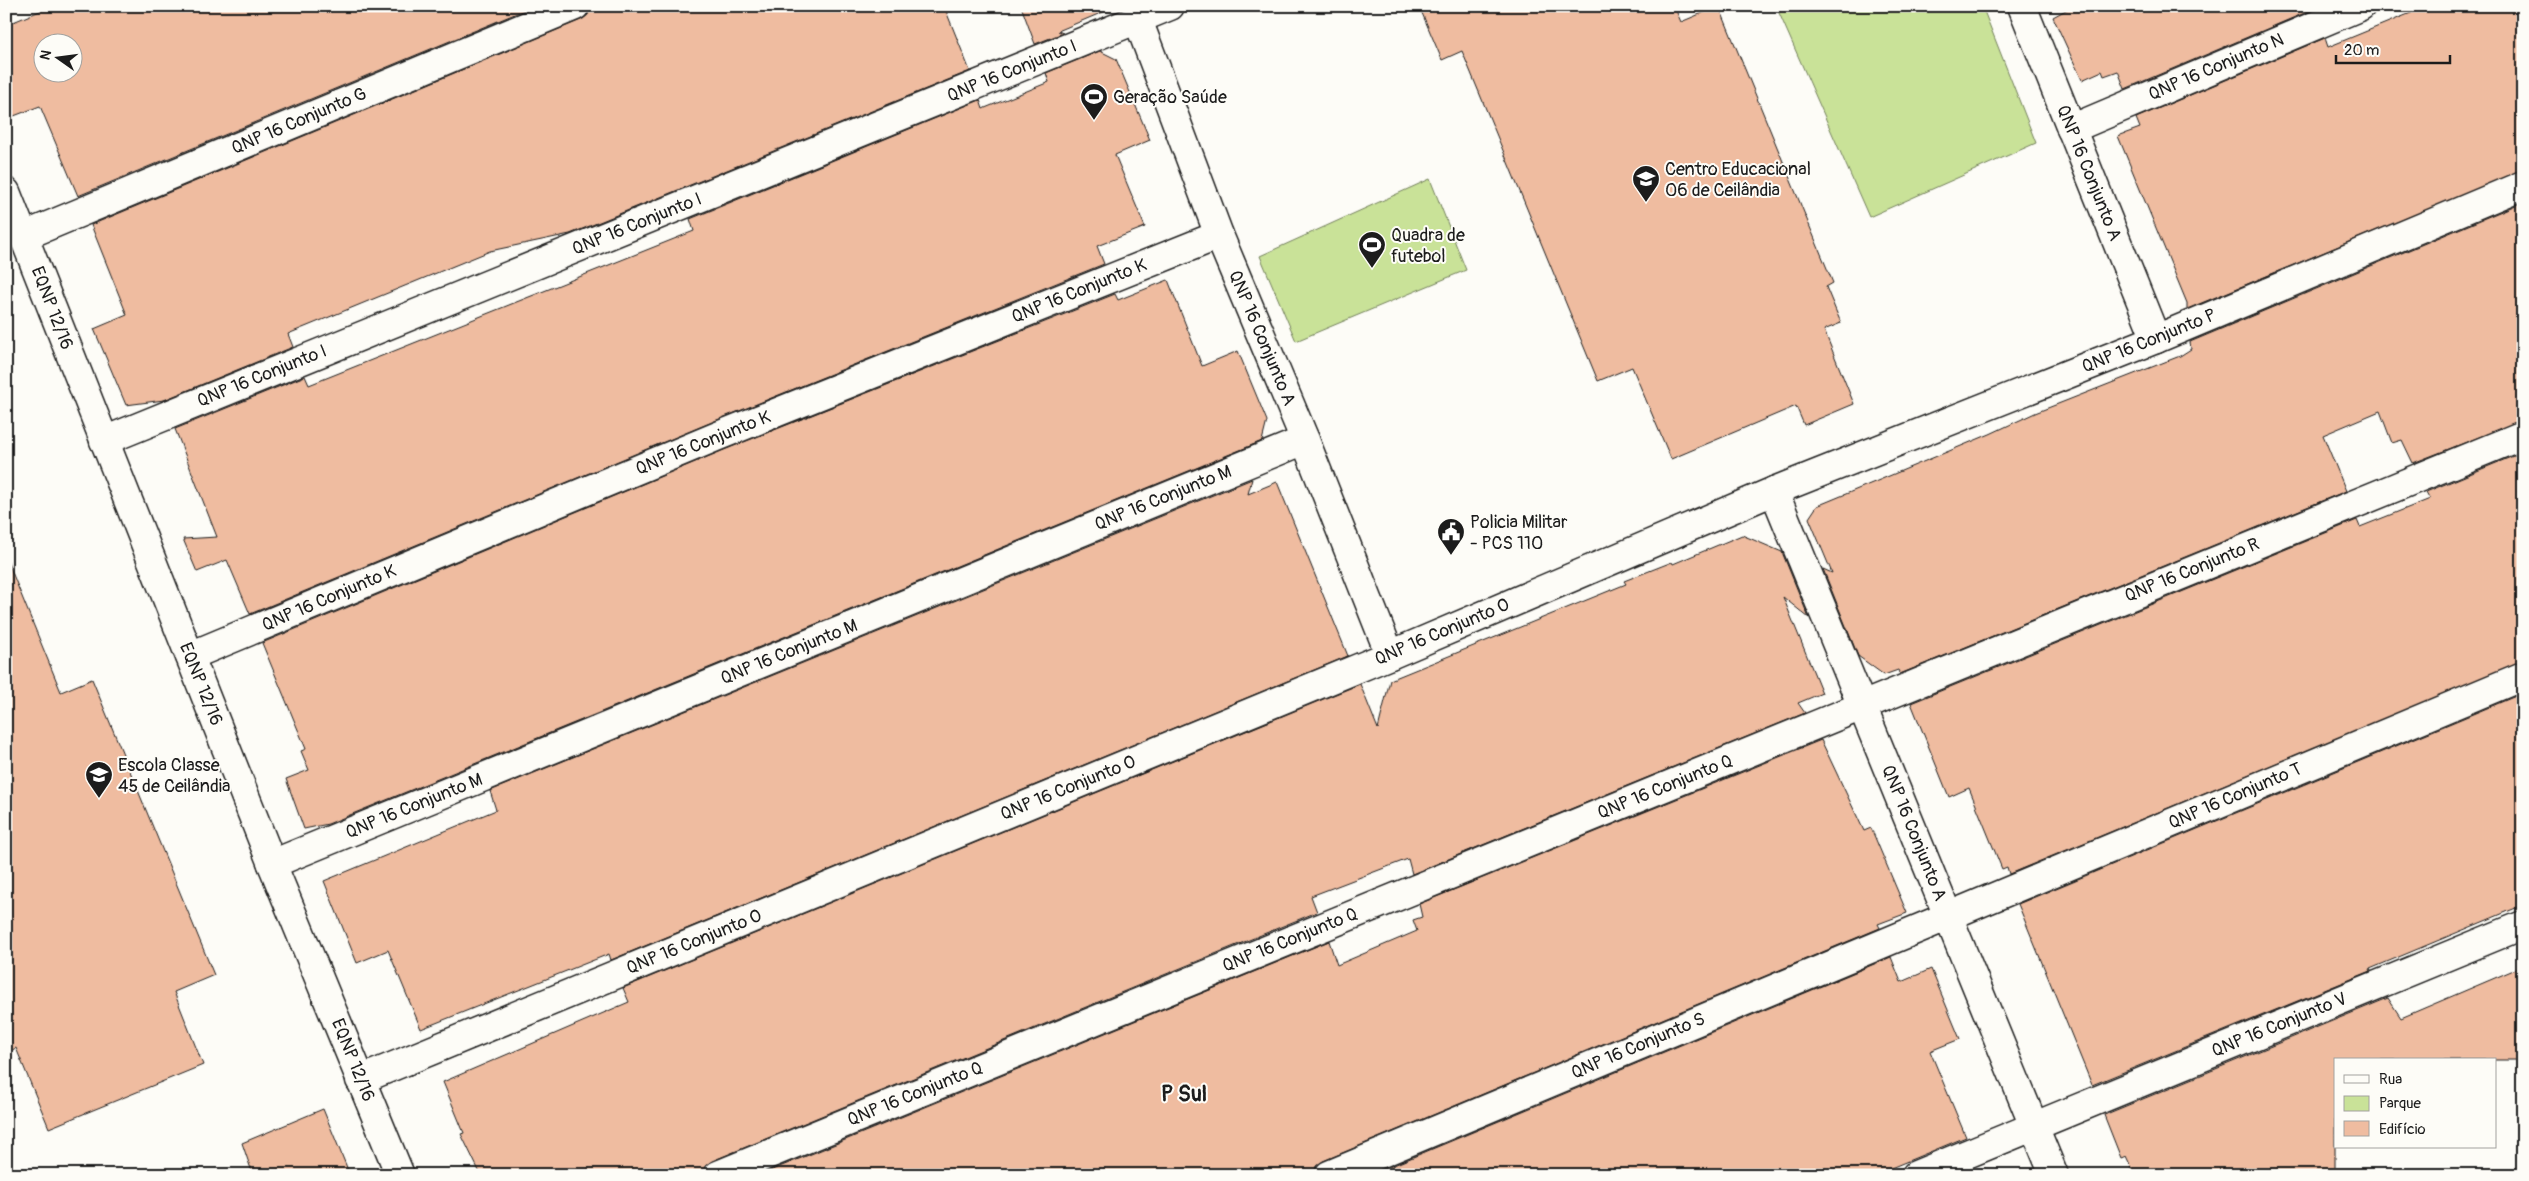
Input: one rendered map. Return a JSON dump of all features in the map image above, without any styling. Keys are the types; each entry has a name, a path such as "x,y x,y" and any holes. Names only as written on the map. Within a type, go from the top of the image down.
{"street":[{"name":"QNP 16 Conjunto G","path":"24,236 575,6"},
{"name":"QNP 16 Conjunto I","path":"104,441 1170,6"},
{"name":"QNP 16 Conjunto A","path":"2022,6 2156,339"},
{"name":"QNP 16 Conjunto N","path":"2071,128 2361,6"},
{"name":"QNP 16 Conjunto A","path":"1138,20 1219,235 1305,440 1390,655"},
{"name":"QNP 16 Conjunto P","path":"1774,491 2156,339 2523,185"},
{"name":"EQNP 12/16","path":"6,192 272,864 400,1175"},
{"name":"QNP 16 Conjunto K","path":"190,656 727,433 1219,235"},
{"name":"QNP 16 Conjunto R","path":"1862,706 2523,435"},
{"name":"QNP 16 Conjunto M","path":"272,864 1305,440"},
{"name":"QNP 16 Conjunto A","path":"1774,491 2054,1175"},
{"name":"QNP 16 Conjunto O","path":"360,1080 1390,655 1774,491"},
{"name":"QNP 16 Conjunto T","path":"1948,917 2523,676"},
{"name":"QNP 16 Conjunto Q","path":"718,1175 1862,706"},
{"name":"QNP 16 Conjunto S","path":"1329,1175 1948,917"},
{"name":"QNP 16 Conjunto V","path":"1916,1175 2523,925"}],"green space":[{"path":"1776,6 1982,6 2036,143 1869,217"},
{"path":"1430,179 1466,270 1296,341 1260,256"}],"building":[{"path":"52,6 534,6 78,196 40,106 6,119 6,25"},
{"path":"590,6 944,6 970,71 570,234 490,251 288,334 293,347 164,400 126,405 94,329 127,315 91,225 581,20 588,15"},
{"path":"1021,6 1115,7 1058,31 1063,33 1035,44"},
{"name":"Centro Educacional 06 de Ceilândia","path":"1419,6 1674,6 1681,22 1719,6 1833,283 1826,287 1841,323 1824,330 1854,404 1804,425 1796,406 1671,459 1632,367 1598,381 1462,51 1442,60"},
{"path":"2073,6 2313,6 2314,9 2125,89 2118,71 2104,76 2102,71 2082,80 2053,17"},
{"path":"2428,6 2523,6 2523,170 2187,309 2187,303 2118,136 2140,128 2136,118 2325,38 2328,47"},
{"path":"1100,51 1116,59 1150,140 1115,155 1145,227 1097,246 1104,264 712,422 250,614 227,560 197,572 183,539 217,537 175,429 305,376 309,385 694,231 690,219 980,100 983,109 1049,82 1046,73"},
{"path":"2523,202 2523,420 2413,463 2402,440 2392,443 2380,411 2323,435 2346,491 1900,674 1898,670 1884,675 1858,656 1823,569 1832,573 1809,518 1817,506 1990,434 2035,413 2180,356 2191,349 2190,342"},
{"path":"1168,280 1202,366 1238,351 1267,421 1262,441 328,824 304,829 286,779 309,770 301,751 306,749 262,643 724,450 1115,294 1118,300"},
{"path":"2523,452 2523,661 2009,874 2007,867 2002,869 1969,788 1949,797 1911,703 2357,520 2360,527 2430,499 2426,492"},
{"path":"1252,479 1248,494 1277,482 1348,656 611,960 609,954 421,1029 388,950 357,963 324,881 496,810 490,791"},
{"path":"1742,535 1782,552 1809,618 1783,597 1822,693 1798,703 1805,713 1412,874 1408,859 1311,896 1317,912 712,1161 705,1166 703,1175 481,1175 461,1134 464,1133 443,1082 629,1002 623,988 1360,684 1378,729 1390,680 1626,584 1624,581 1672,562 1673,564"},
{"name":"Escola Classe 45 de Ceilândia","path":"7,560 61,692 92,679 214,975 174,992 203,1065 49,1128 16,1048 6,1053"},
{"path":"2523,693 2523,905 2370,969 2371,971 2092,1085 2018,904"},
{"path":"1821,740 1864,831 1871,828 1907,913 1878,924 1880,928 1323,1161 1316,1166 1314,1175 760,1175 1329,941 1337,965 1417,931 1413,920 1422,917 1419,904"},
{"path":"1891,957 1901,982 1931,969 1960,1039 1930,1051 1966,1137 1874,1175 1370,1175"},
{"path":"2523,966 2523,1060 2496,1060 2496,1058 2334,1058 2335,1175 2135,1175 2126,1156 2121,1158 2104,1115 2388,998 2401,1018"},
{"path":"323,1109 350,1175 253,1175 242,1143"}],"place":[{"name":"Geração Saúde","path":"1094,121"},
{"name":"Centro Educacional 06 de Ceilândia","path":"1646,203"},
{"name":"Quadra de futebol","path":"1372,269"},
{"name":"Policia Militar - PCS 110","path":"1451,556"},
{"name":"Escola Classe 45 de Ceilândia","path":"99,799"}],"district":[{"name":"P Sul","path":"1184,1094"}]}
